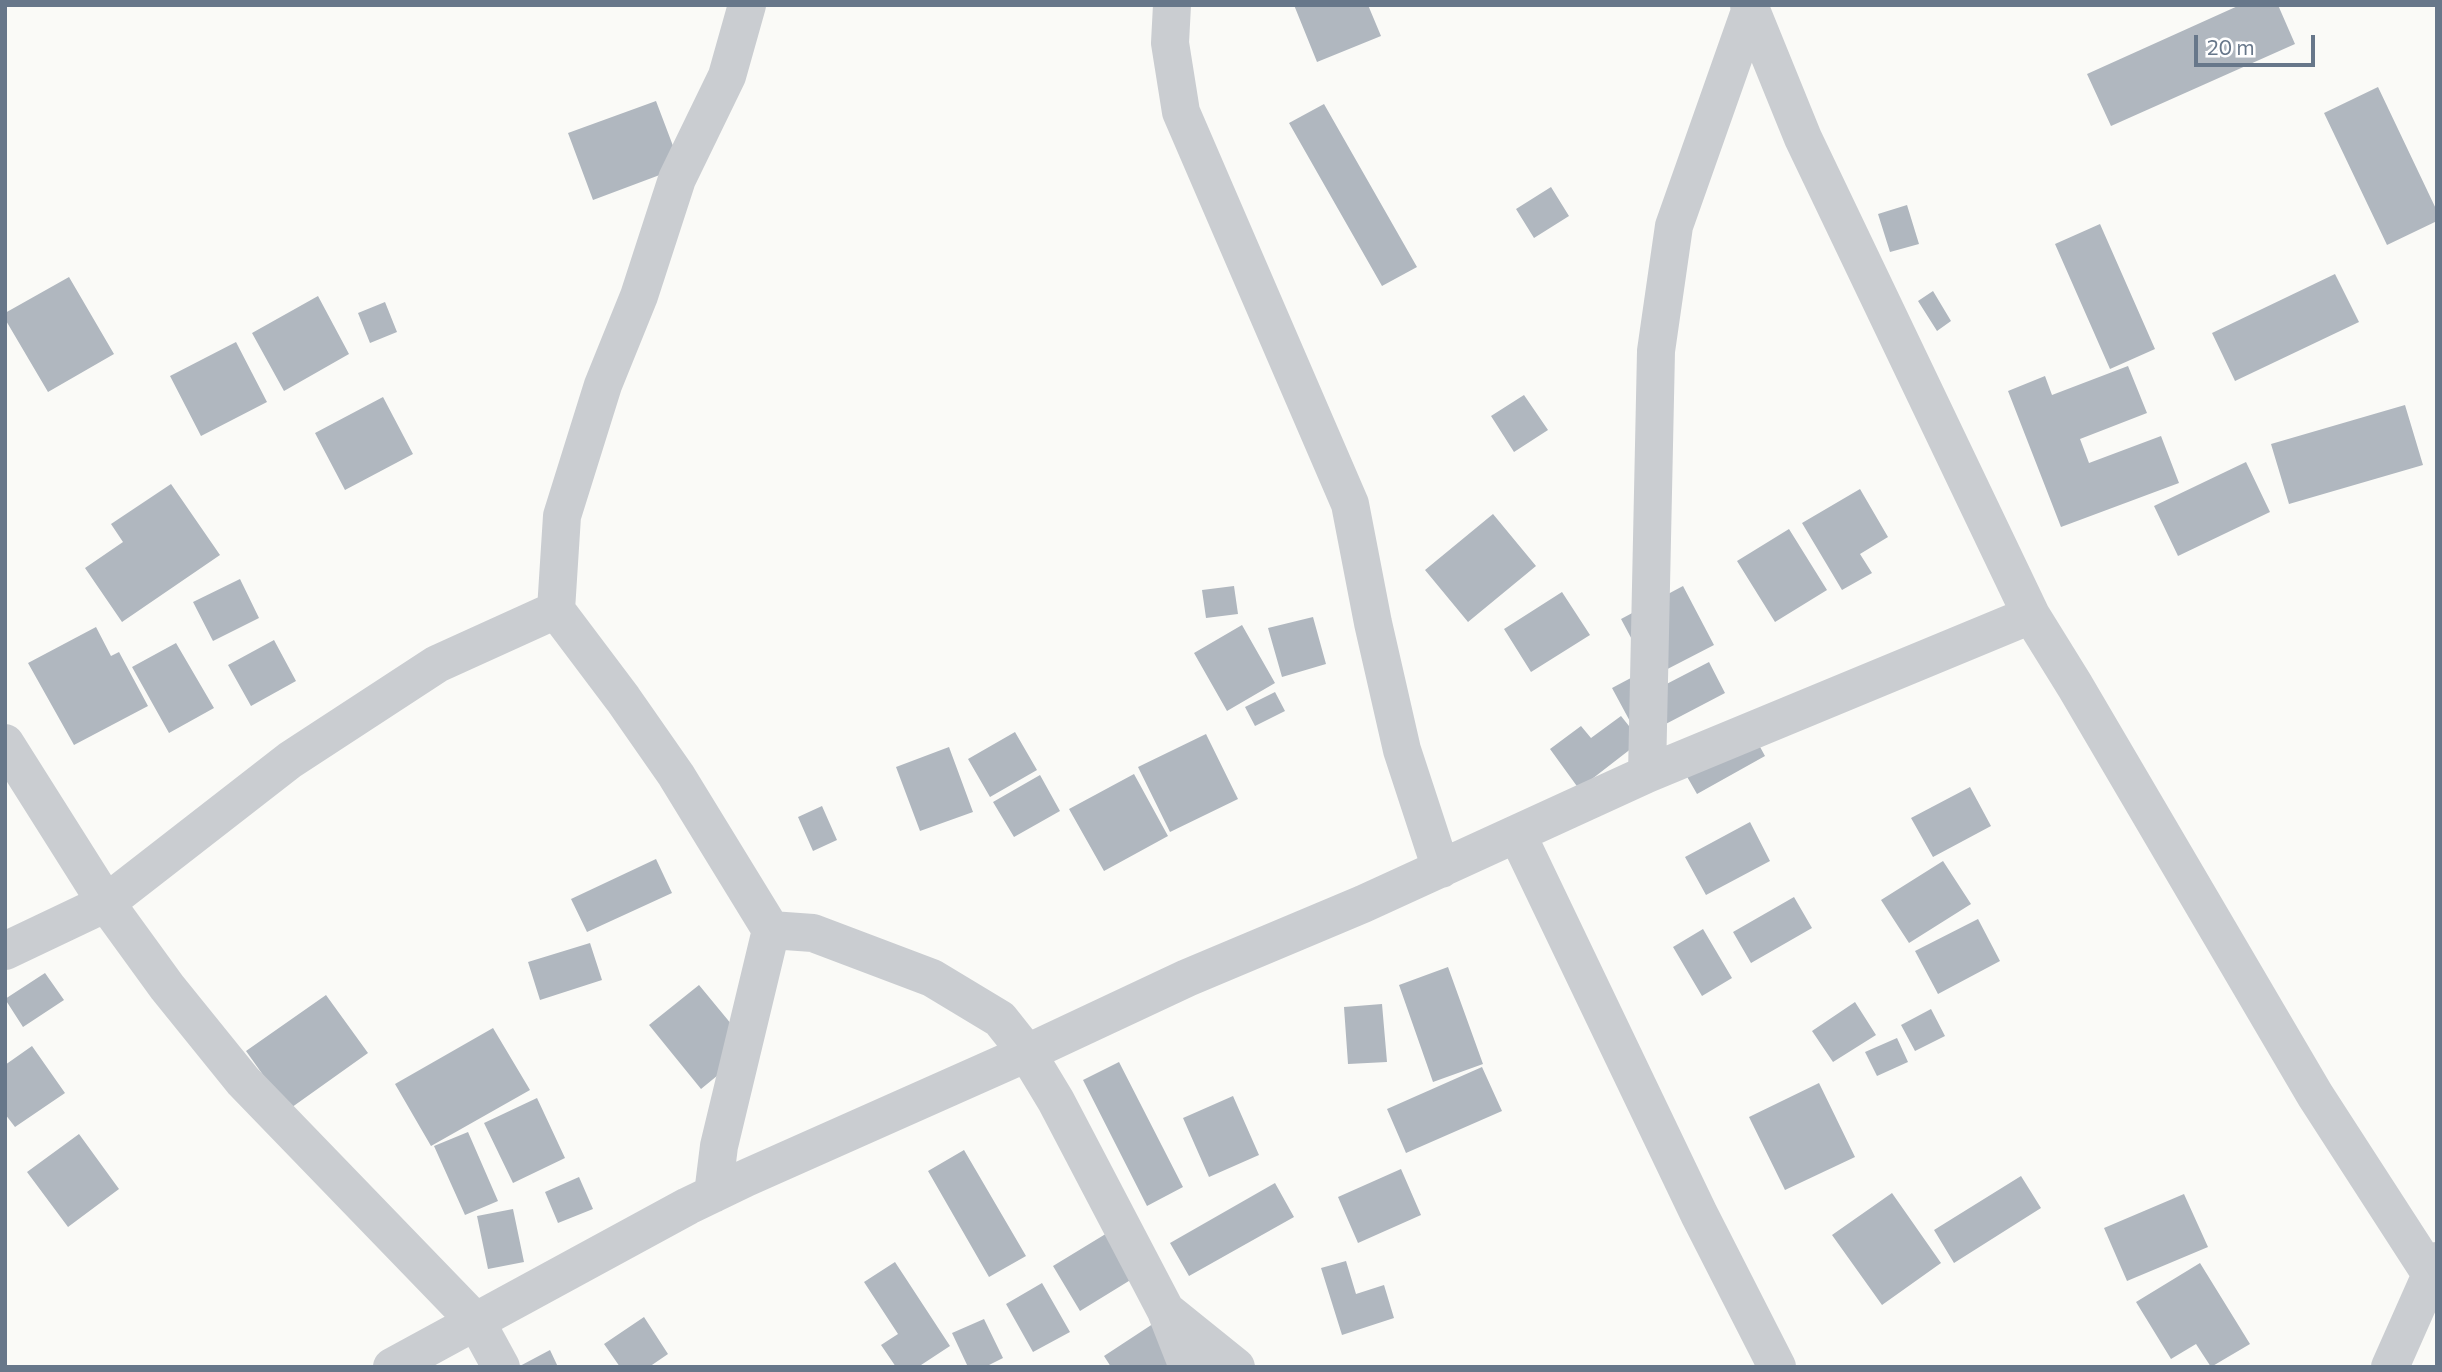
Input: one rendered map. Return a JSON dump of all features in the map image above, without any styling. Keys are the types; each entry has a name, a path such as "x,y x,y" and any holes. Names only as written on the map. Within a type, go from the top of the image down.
{"street":[{"path":"713,1194 719,1146 771,930 676,775 556,610 562,516 603,385 639,296 677,179 727,76 747,5"},
{"path":"1172,5 1170,43 1181,111 1350,504 1373,623 1402,750 1441,869"},
{"path":"1750,8 1803,138 2031,615 2315,1095 2433,1267 2390,1367"},
{"path":"1647,774 1656,351 1674,226 1750,8"},
{"path":"5,951 106,903 290,760 437,664 556,610"},
{"path":"392,1367 713,1194 1188,978 1441,869 1647,774 2031,615"},
{"path":"5,743 106,903 167,986 243,1081 477,1323 501,1367"},
{"path":"1517,834 1699,1214 1777,1367"},
{"path":"771,930 813,933 932,978 1000,1019 1027,1053 1056,1101 1166,1311 1188,1367"},
{"path":"1166,1311 1236,1367"}],"building":[{"path":"1294,5 1368,5 1381,36 1317,62"},
{"path":"2240,5 2278,5 2295,44 2111,126 2087,74"},
{"path":"2378,87 2437,211 2437,221 2387,245 2324,113"},
{"path":"656,101 681,167 593,200 568,133"},
{"path":"1324,104 1417,267 1382,286 1289,123"},
{"path":"1551,187 1569,216 1534,238 1516,209"},
{"path":"1907,205 1919,244 1890,252 1878,214"},
{"path":"2100,224 2155,349 2110,369 2055,244"},
{"path":"2335,274 2359,322 2235,381 2212,333"},
{"path":"69,277 114,354 48,392 5,319 5,313"},
{"path":"1933,291 1951,321 1937,331 1918,301"},
{"path":"318,296 349,354 284,391 252,333"},
{"path":"385,302 397,332 370,343 358,313"},
{"path":"236,342 267,402 201,436 170,376"},
{"path":"2128,366 2147,413 2080,439 2089,463 2161,436 2179,483 2061,527 2008,391 2045,376 2052,395"},
{"path":"1524,395 1548,430 1514,452 1491,416"},
{"path":"383,397 413,454 345,490 315,433"},
{"path":"2405,405 2423,465 2289,504 2271,444"},
{"path":"2246,462 2270,512 2178,556 2154,506"},
{"path":"171,484 220,555 122,622 85,568 123,542 111,524"},
{"path":"1860,489 1888,537 1860,554 1872,573 1842,590 1802,523"},
{"path":"1493,514 1536,566 1468,622 1425,570"},
{"path":"1789,529 1827,590 1775,622 1737,561"},
{"path":"240,579 259,618 213,641 193,602"},
{"path":"1234,586 1238,614 1206,618 1202,590"},
{"path":"1683,586 1714,645 1652,677 1621,619"},
{"path":"1562,592 1590,635 1531,672 1504,629"},
{"path":"1313,617 1326,664 1282,677 1268,628"},
{"path":"1242,625 1275,683 1227,711 1194,653"},
{"path":"96,627 111,656 119,652 148,706 74,745 28,663"},
{"path":"274,640 296,681 251,706 228,665"},
{"path":"176,643 214,708 169,733 132,667"},
{"path":"1709,662 1725,693 1639,738 1612,688 1644,671 1655,690"},
{"path":"1275,692 1285,711 1255,726 1245,707"},
{"path":"1621,716 1641,741 1579,789 1550,749 1581,726 1591,738"},
{"path":"1747,723 1765,756 1697,794 1678,761"},
{"path":"1015,732 1037,770 990,797 968,759"},
{"path":"1206,734 1238,799 1170,832 1138,767"},
{"path":"949,747 973,812 920,831 896,767"},
{"path":"1134,774 1168,836 1104,871 1069,809"},
{"path":"1040,775 1060,811 1014,837 993,802"},
{"path":"1970,787 1991,826 1933,857 1911,818"},
{"path":"822,806 837,840 813,851 798,817"},
{"path":"1750,822 1770,861 1706,895 1685,857"},
{"path":"656,859 672,893 587,932 571,899"},
{"path":"1943,861 1971,904 1909,943 1881,900"},
{"path":"1794,897 1812,928 1751,963 1733,932"},
{"path":"1978,919 2000,961 1938,994 1915,951"},
{"path":"1703,929 1732,978 1702,996 1673,947"},
{"path":"590,943 602,980 540,1000 528,962"},
{"path":"1448,967 1483,1064 1433,1082 1399,985"},
{"path":"45,973 64,1000 23,1027 5,999"},
{"path":"699,985 751,1048 701,1089 649,1025"},
{"path":"326,995 368,1053 288,1110 246,1051"},
{"path":"1855,1002 1876,1035 1833,1062 1812,1031"},
{"path":"1382,1004 1387,1062 1348,1064 1344,1007"},
{"path":"1931,1009 1945,1036 1915,1051 1901,1025"},
{"path":"493,1028 530,1090 431,1146 395,1084"},
{"path":"1897,1038 1908,1062 1877,1076 1865,1052"},
{"path":"32,1046 65,1093 15,1127 5,1114 5,1065"},
{"path":"1119,1062 1183,1187 1147,1206 1083,1080"},
{"path":"1482,1067 1502,1111 1406,1153 1387,1109"},
{"path":"1819,1083 1855,1157 1785,1190 1749,1117"},
{"path":"1233,1096 1259,1155 1209,1177 1183,1118"},
{"path":"537,1098 565,1158 513,1183 484,1123"},
{"path":"468,1132 498,1201 465,1215 434,1146"},
{"path":"79,1134 119,1189 68,1227 27,1172"},
{"path":"964,1150 1026,1256 989,1277 928,1171"},
{"path":"1401,1169 1421,1215 1358,1243 1338,1197"},
{"path":"2021,1176 2041,1208 1954,1263 1934,1230"},
{"path":"579,1177 593,1209 558,1223 545,1192"},
{"path":"1275,1183 1294,1217 1189,1276 1170,1243"},
{"path":"1892,1193 1941,1263 1882,1305 1832,1235"},
{"path":"2184,1194 2208,1247 2127,1281 2104,1228"},
{"path":"513,1209 524,1262 488,1269 477,1216"},
{"path":"1122,1224 1150,1268 1080,1311 1053,1266"},
{"path":"1346,1261 1356,1294 1384,1285 1394,1318 1342,1335 1321,1268"},
{"path":"895,1262 950,1346 918,1367 896,1367 881,1345 898,1334 864,1282"},
{"path":"2200,1263 2250,1344 2211,1367 2196,1344 2171,1359 2136,1302"},
{"path":"1042,1283 1070,1332 1033,1352 1006,1304"},
{"path":"1168,1314 1205,1367 1111,1367 1104,1356"},
{"path":"644,1317 668,1354 649,1367 620,1367 604,1344"},
{"path":"984,1319 1003,1358 985,1367 968,1367 952,1333"},
{"path":"550,1350 558,1367 518,1367"}]}
